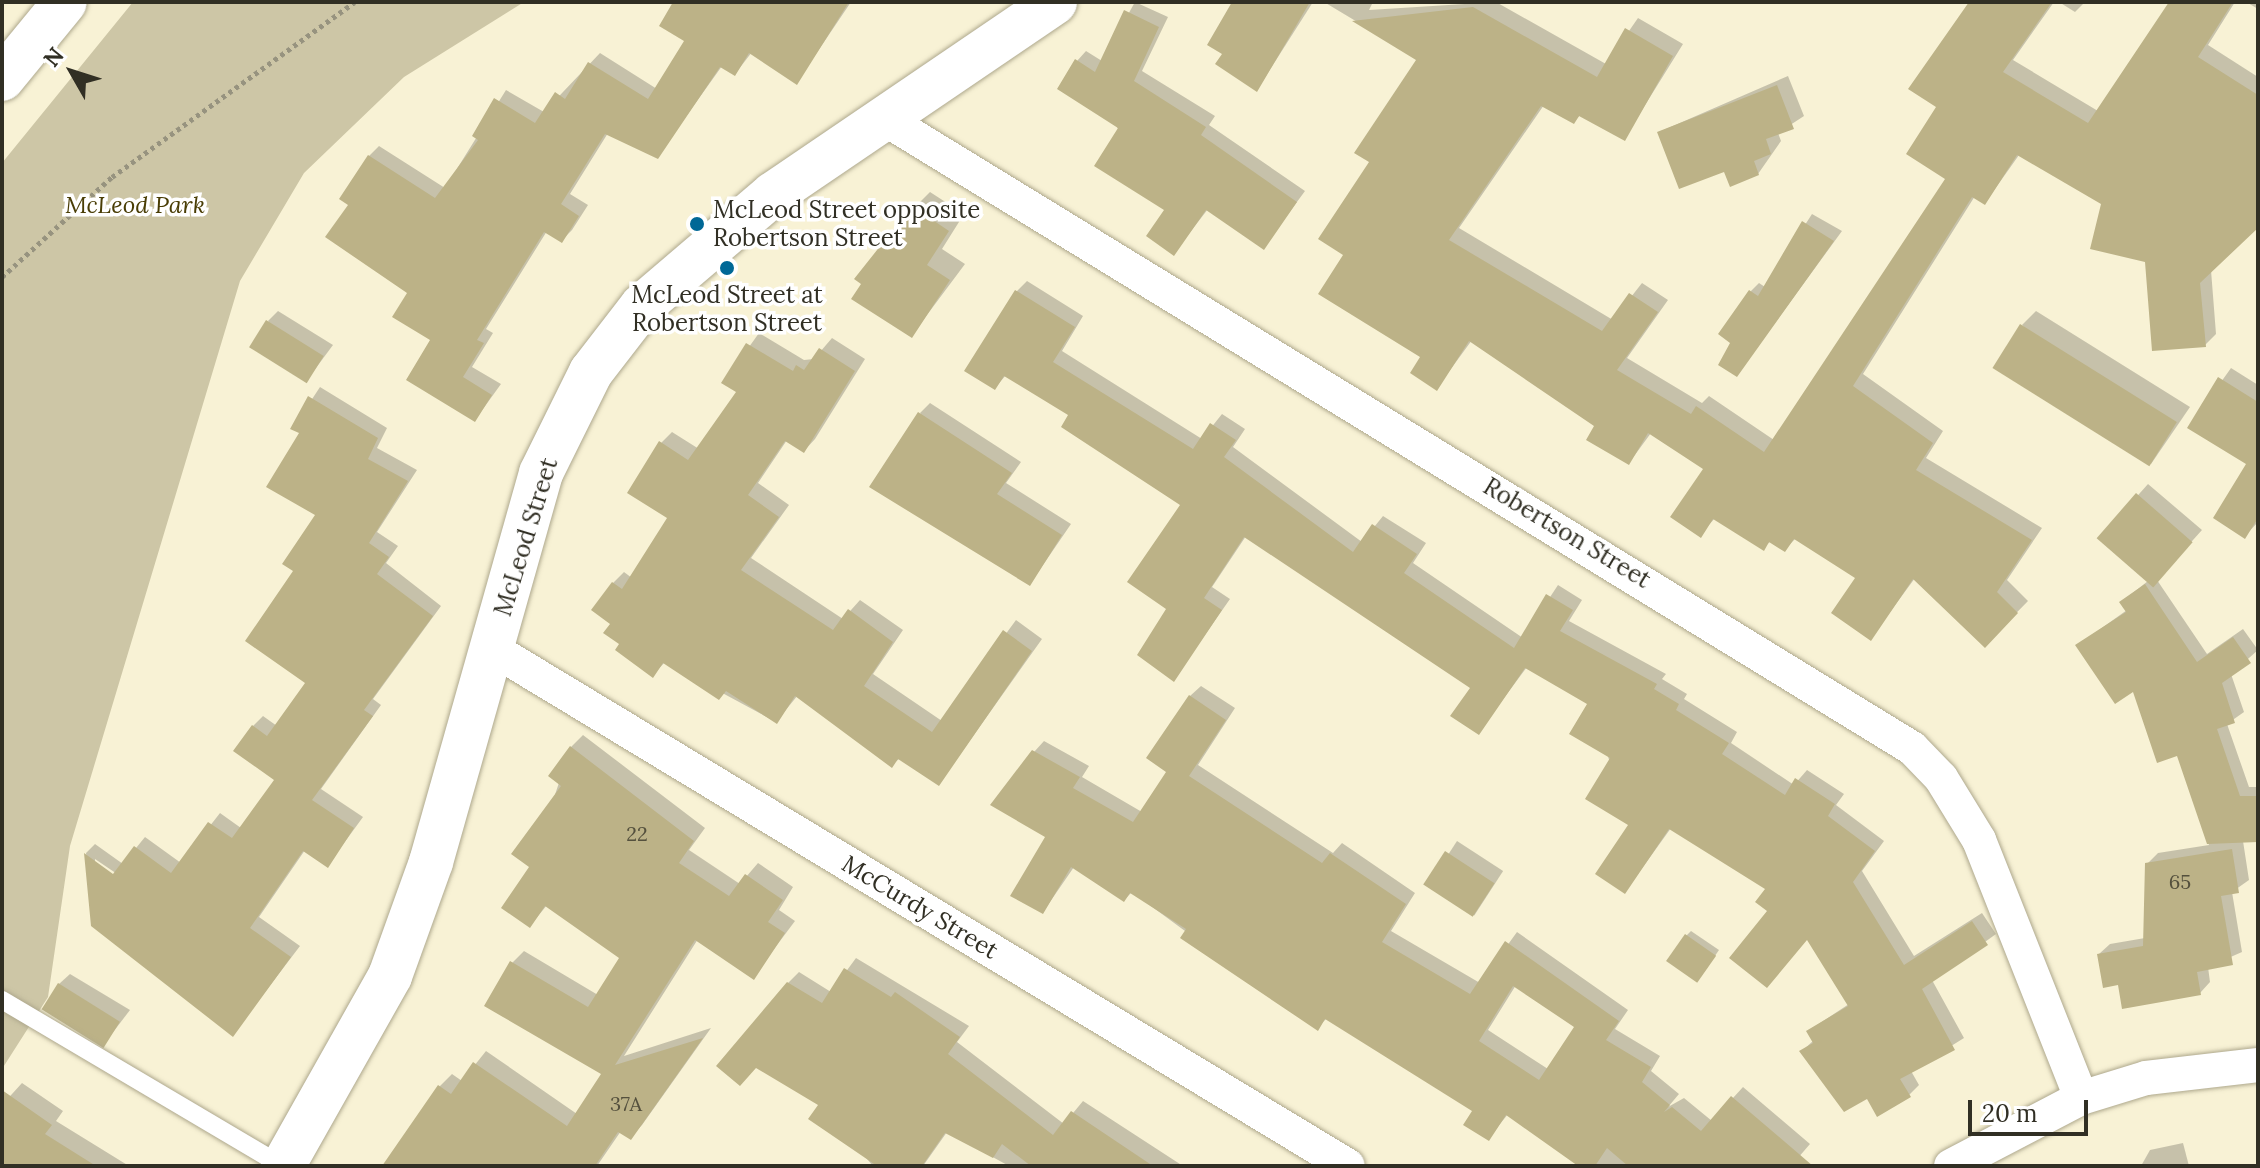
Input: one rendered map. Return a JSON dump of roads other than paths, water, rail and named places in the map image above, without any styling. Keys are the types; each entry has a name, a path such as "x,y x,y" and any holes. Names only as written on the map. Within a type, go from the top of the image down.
{"main road":[{"path":"2,79 65,2"},
{"name":"McLeod Street","path":"283,1166 390,976 491,648 541,473 591,372 642,306 707,247 1055,2"}],"street":[{"name":"Robertson Street","path":"885,119 1912,748 1941,778 1979,840 2081,1098"},
{"name":"McCurdy Street","path":"491,648 1348,1166"},
{"path":"1951,1166 2081,1098 2146,1078 2258,1065"}],"lane":[{"path":"2,1000 283,1166"}],"place":[{"name":"McLeod Street opposite Robertson Street","path":"697,224"},
{"name":"McLeod Street at Robertson Street","path":"727,268"}],"park label":[{"name":"McLeod Park","path":"135,205"}]}
